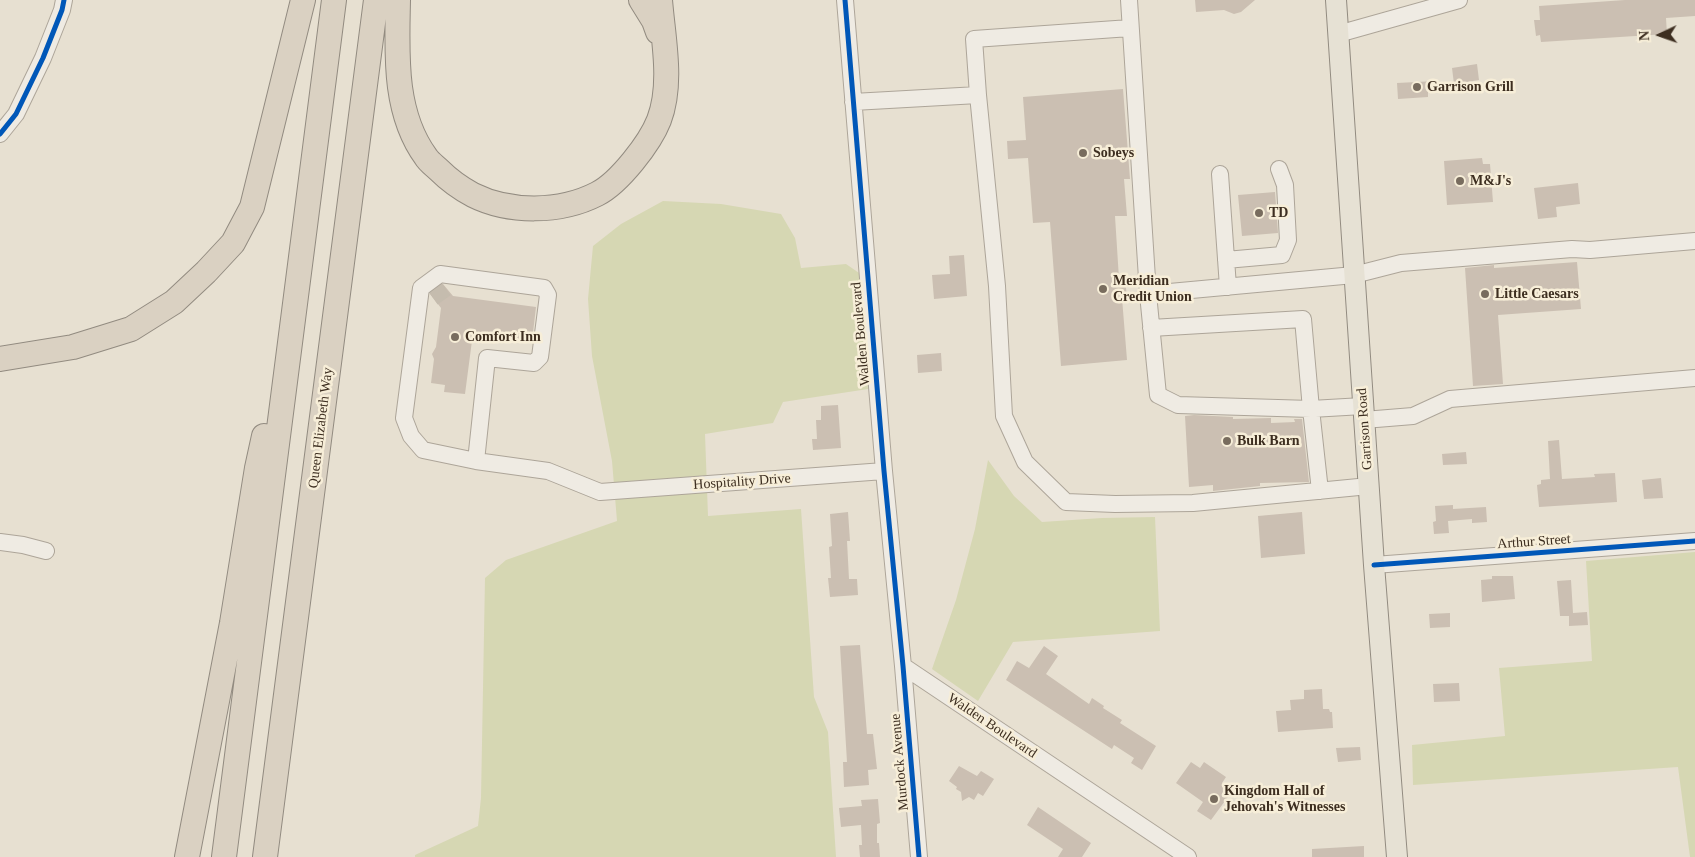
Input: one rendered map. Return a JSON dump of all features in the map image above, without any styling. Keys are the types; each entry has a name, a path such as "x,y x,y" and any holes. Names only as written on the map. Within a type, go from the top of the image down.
{"highway":[{"path":"0,359 73,347 131,329 174,302 206,272 232,243 252,207 303,0"},
{"path":"224,857 334,0"},
{"name":"Queen Elizabeth Way","path":"266,857 376,0"},
{"path":"398,0 397,65 403,104 410,128 426,158 452,182 473,195 500,205 532,209 568,205 598,194 626,170 644,147 659,120 666,89 660,0"},
{"path":"640,0 654,21 665,56"},
{"path":"187,857 232,623 257,468 299,270"}],"main road":[{"name":"Garrison Road","path":"1336,0 1374,565 1397,857"}],"street":[{"path":"0,134 16,114 43,58 62,10 64,0"},
{"name":"Walden Boulevard","path":"845,0 884,471 903,666 1188,857"},
{"path":"1129,0 1148,294 1158,395 1178,405 1311,409 1413,416 1450,399 1695,378"},
{"path":"1338,34 1458,0"},
{"path":"1130,28 974,39 997,286 1004,416 1025,462 1066,502 1115,504 1193,503 1369,486"},
{"path":"853,102 978,95"},
{"path":"1226,260 1282,255 1288,240 1285,185 1279,169"},
{"path":"1220,174 1228,287"},
{"path":"1148,294 1354,275 1401,263 1695,241"},
{"path":"440,274 544,288 548,295 540,357 534,363 487,358 476,461 423,450 411,436 407,427 404,418 419,309 421,288 440,274"},
{"path":"447,288 462,277"},
{"path":"419,309 433,298"},
{"path":"1151,328 1302,319 1320,491"},
{"name":"Hospitality Drive","path":"476,461 548,471 600,492 884,471"},
{"name":"Arthur Street","path":"1374,565 1695,541"},
{"path":"0,542 46,551"},
{"name":"Murdock Avenue","path":"903,666 919,857"}],"green space":[{"path":"663,201 721,204 781,214 795,238 801,268 846,264 862,275 868,389 783,402 773,423 705,434 708,516 801,509 814,697 828,732 836,857 415,857 415,855 478,826 481,798 485,578 506,560 617,521 612,461 592,356 588,299 593,246 621,224"},
{"path":"988,460 1014,496 1042,522 1155,517 1160,631 1013,642 978,701 932,669 956,600 975,529"},
{"path":"1695,552 1695,857 1690,857 1678,767 1413,785 1412,745 1505,736 1499,668 1592,661 1586,561"}],"building":[{"path":"1195,0 1255,0 1241,12 1234,14 1224,10 1196,12"},
{"path":"1625,0 1695,0 1695,16 1666,18 1667,34 1541,42 1540,35 1536,36 1534,20 1540,20 1539,6"},
{"path":"1477,64 1479,80 1454,84 1452,68"},
{"name":"Garrison Grill","path":"1436,81 1436,92 1428,92 1428,97 1398,99 1397,83"},
{"path":"1123,89 1130,179 1124,179 1127,216 1115,216 1119,279 1125,278 1127,298 1122,298 1127,360 1061,366 1050,222 1033,223 1028,158 1008,159 1007,141 1026,140 1023,97"},
{"path":"1482,158 1483,164 1490,164 1493,202 1447,205 1444,161"},
{"path":"1578,183 1580,204 1556,207 1557,217 1538,219 1534,188"},
{"name":"TD","path":"1275,192 1278,233 1242,236 1238,195"},
{"path":"964,255 967,296 934,299 932,275 950,274 949,256"},
{"path":"1577,262 1581,309 1498,315 1503,384 1473,386 1465,268 1494,265 1494,268"},
{"name":"Comfort Inn","path":"443,284 453,296 536,307 532,341 473,333 465,394 444,392 445,385 431,383 434,359 432,354 436,347 441,308 430,294"},
{"path":"941,353 942,371 918,373 917,355"},
{"path":"838,405 841,448 813,450 812,439 817,439 816,420 821,420 821,406"},
{"path":"1185,416 1233,417 1233,419 1271,418 1271,423 1295,422 1294,419 1302,419 1309,482 1260,483 1260,486 1213,491 1213,485 1189,487"},
{"path":"1559,440 1562,479 1595,477 1594,474 1615,473 1617,502 1539,507 1537,485 1541,484 1541,480 1550,479 1548,441"},
{"path":"1466,452 1467,464 1443,465 1442,454"},
{"path":"1661,478 1663,498 1644,499 1642,480"},
{"path":"1453,505 1453,509 1486,507 1487,522 1472,523 1472,519 1448,521 1449,533 1434,534 1433,522 1436,521 1435,506"},
{"path":"848,512 850,541 847,541 849,579 857,579 858,595 830,597 828,578 831,578 829,547 832,546 830,514"},
{"path":"1302,512 1305,554 1261,558 1258,516"},
{"path":"1492,576 1513,576 1515,599 1482,602 1481,580 1492,579"},
{"path":"1571,580 1573,613 1587,612 1588,625 1569,626 1569,616 1560,616 1557,581"},
{"path":"1450,613 1450,627 1430,628 1429,614"},
{"path":"860,645 867,734 873,734 877,769 868,770 869,785 844,787 843,762 847,762 840,646"},
{"path":"1044,646 1058,656 1046,674 1089,704 1092,698 1104,706 1103,708 1122,720 1120,723 1156,746 1142,770 1131,763 1134,758 1114,745 1112,749 1006,680 1017,661 1029,668"},
{"path":"1459,683 1460,701 1434,702 1433,684"},
{"path":"1322,689 1323,709 1329,709 1332,712 1333,728 1278,732 1276,711 1291,710 1290,700 1304,699 1304,690"},
{"path":"1360,747 1361,760 1338,762 1336,748"},
{"path":"1191,762 1200,768 1204,762 1226,777 1222,783 1233,790 1211,820 1197,811 1203,802 1176,783"},
{"path":"959,766 977,776 981,771 994,779 983,796 978,793 974,800 969,797 962,801 961,792 949,781"},
{"path":"878,799 880,823 877,824 877,843 879,843 880,857 860,857 859,845 862,845 861,825 841,827 839,808 862,806 861,800"},
{"path":"1038,807 1091,843 1082,857 1058,857 1063,849 1027,825"},
{"path":"1364,846 1364,857 1312,857 1312,849"}],"tunnel":[{"path":"433,298 447,288"}],"cycle path":[{"path":"0,134 16,114 43,58 62,10 64,0"},
{"path":"845,0 884,471 919,857"},
{"path":"1374,565 1695,541"}],"place":[{"name":"Garrison Grill","path":"1417,87"},
{"name":"Sobeys","path":"1083,153"},
{"name":"M&J's","path":"1460,181"},
{"name":"TD","path":"1259,213"},
{"name":"Meridian Credit Union","path":"1103,289"},
{"name":"Little Caesars","path":"1485,294"},
{"name":"Comfort Inn","path":"455,337"},
{"name":"Bulk Barn","path":"1227,441"},
{"name":"Kingdom Hall of Jehovah's Witnesses","path":"1214,799"}]}
